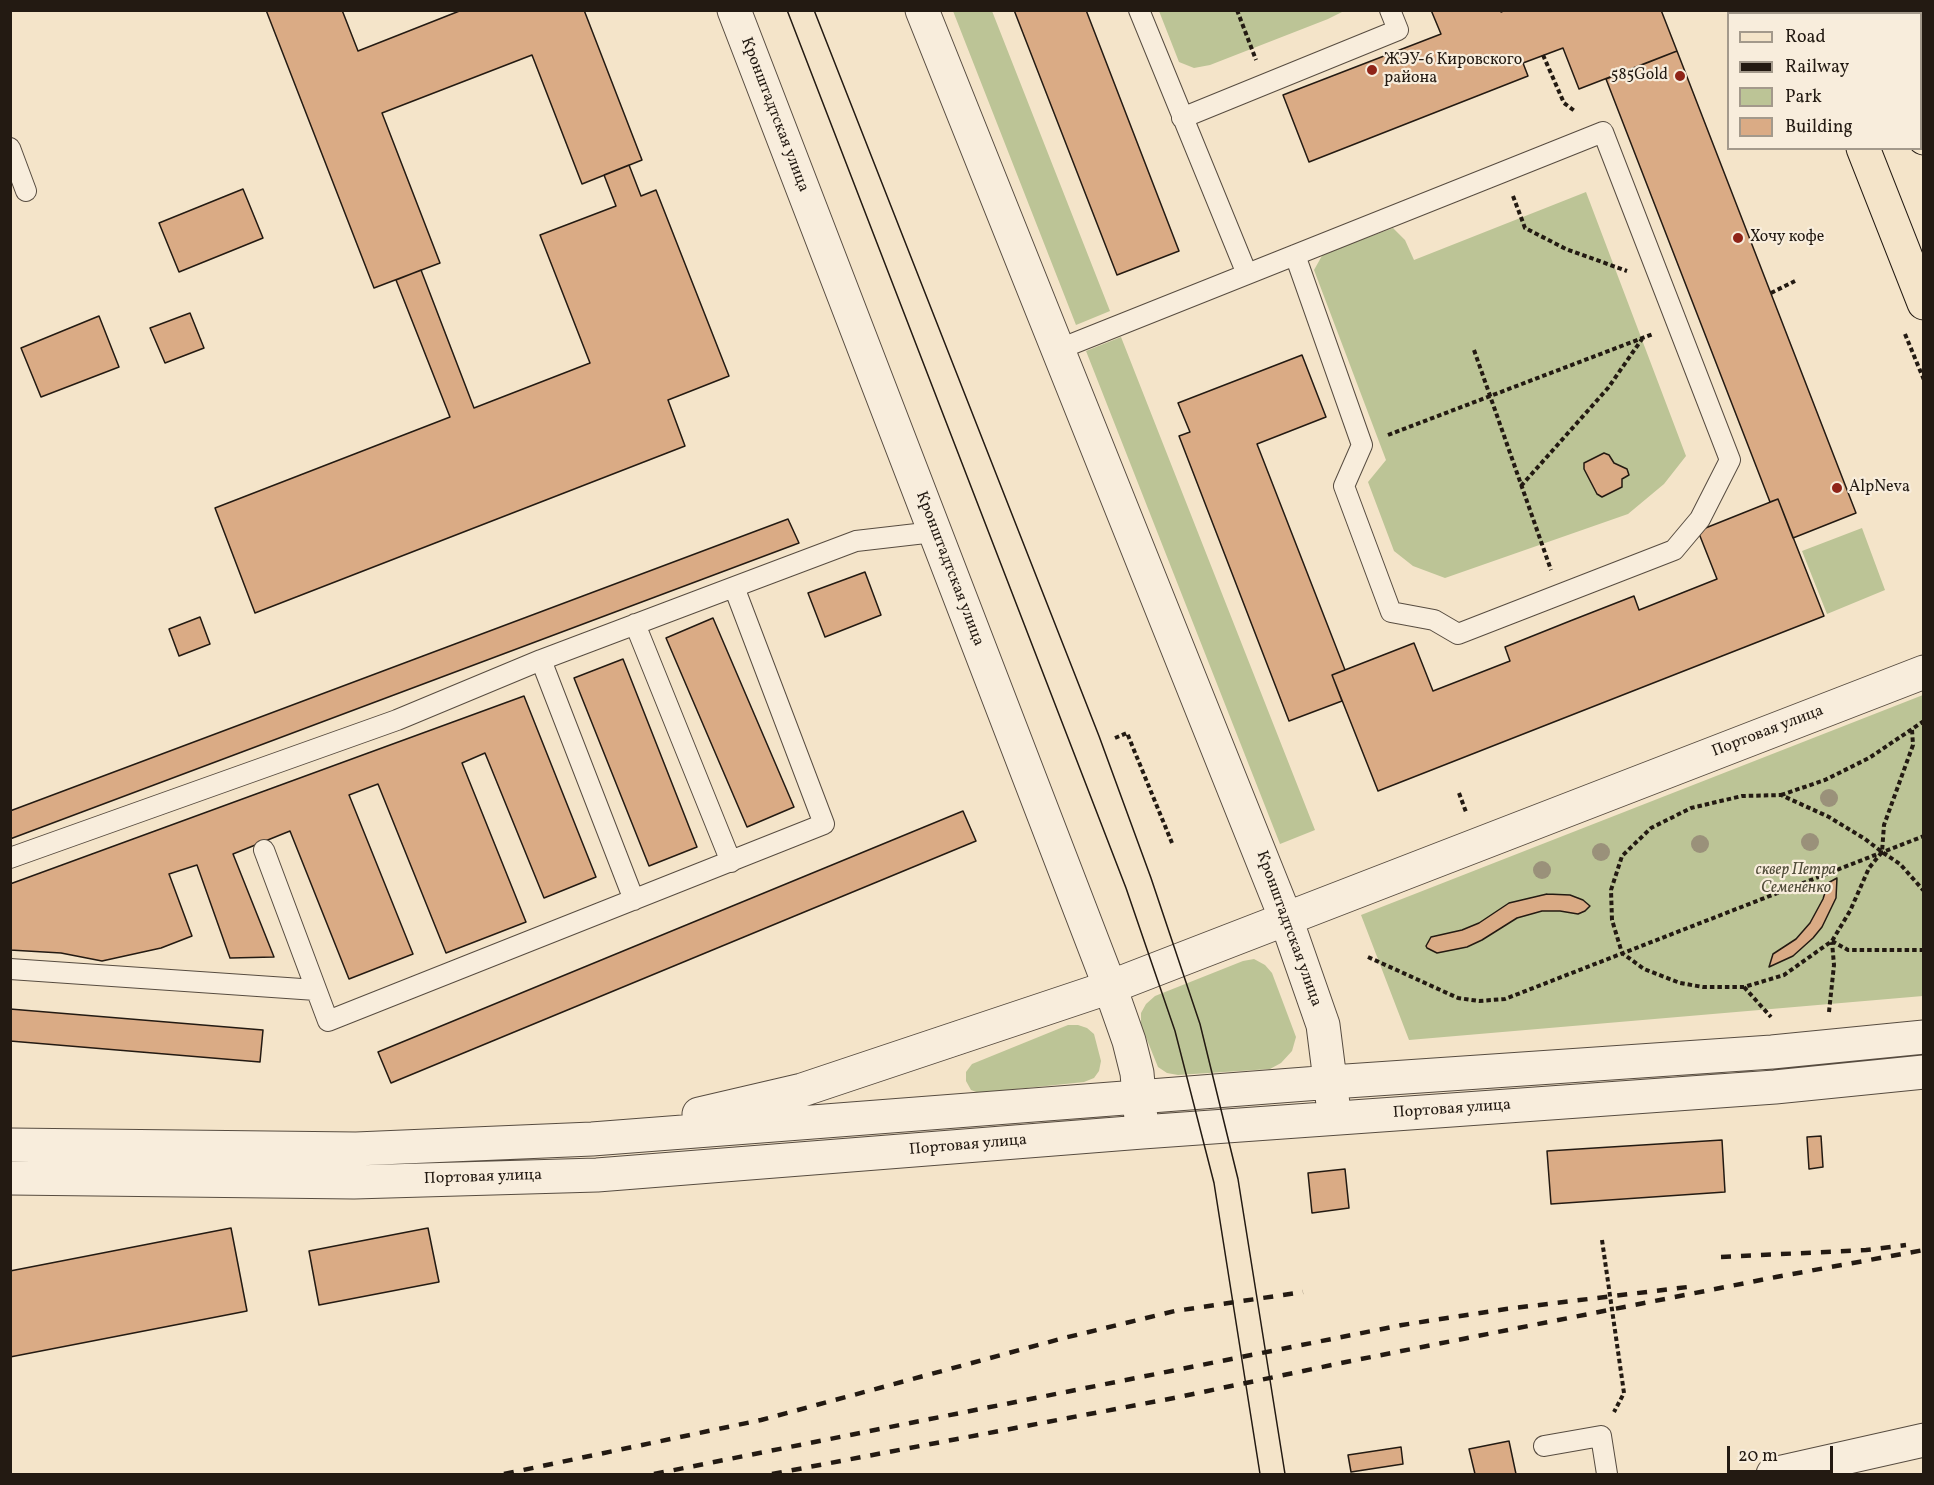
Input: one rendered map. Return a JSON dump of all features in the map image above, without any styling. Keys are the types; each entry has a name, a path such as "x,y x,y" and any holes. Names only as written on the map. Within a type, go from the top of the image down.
{"main road":[{"path":"1864,150 1923,303"}],"street":[{"name":"Кронштадтская улица","path":"734,10 1110,987 1129,1041 1137,1073 1142,1132"},
{"name":"Кронштадтская улица","path":"922,10 1286,919 1323,1025 1332,1082 1334,1119"},
{"name":"Портовая улица","path":"592,1139 802,1090 1110,987 1923,672"},
{"name":"Портовая улица","path":"10,1145 356,1149 592,1139 1139,1096 1772,1052 1923,1037"},
{"name":"Портовая улица","path":"10,1178 354,1182 597,1175 1142,1132 1775,1086 1923,1072"},
{"path":"1773,1474 1923,1440"}],"lane":[{"path":"1139,10 1247,274"},
{"path":"1182,118 1398,30 1390,10"},
{"path":"1057,350 1603,132 1730,460 1700,519 1674,550 1458,634 1434,620 1391,612 1344,486 1362,445 1295,255"},
{"path":"10,148 26,191"},
{"path":"10,858 396,720 541,660 856,541 934,532"},
{"path":"264,850 328,1021 825,824 734,587"},
{"path":"635,624 731,862"},
{"path":"541,660 634,900"},
{"path":"10,969 316,990"},
{"path":"1544,1446 1601,1436 1607,1474"}],"path":[{"path":"1238,10 1265,83"},
{"path":"1543,55 1564,103 1603,132"},
{"path":"1503,172 1525,228 1566,249 1628,271 1653,261"},
{"path":"1771,293 1795,281"},
{"path":"1378,439 1642,339 1608,388 1521,486"},
{"path":"1474,350 1559,594"},
{"path":"1912,730 1913,745 1884,825 1882,852 1869,868 1850,911 1832,941 1784,975 1744,987 1703,987 1680,983 1644,969 1622,953 1612,920 1611,890 1622,856 1651,828 1691,808 1742,796 1781,795 1826,780 1860,762 1923,721"},
{"path":"1115,738 1127,733 1172,843"},
{"path":"1781,795 1829,817 1900,864 1923,891"},
{"path":"1368,957 1458,998 1479,1001 1505,999 1923,836"},
{"path":"1832,941 1848,950 1923,950"},
{"path":"1829,1004 1833,965 1832,941"},
{"path":"1744,987 1765,1010"},
{"path":"1601,1436 1624,1394 1602,1240"}],"green space":[{"path":"953,11 992,11 1110,311 1076,325"},
{"path":"1159,11 1344,11 1210,65 1194,68 1179,62"},
{"path":"1586,192 1686,456 1664,484 1628,514 1445,578 1413,566 1394,551 1368,482 1386,460 1314,270 1323,254 1393,228 1405,240 1414,260"},
{"path":"1121,337 1315,830 1280,844 1086,351"},
{"path":"1862,528 1885,590 1827,614 1802,551"},
{"name":"сквер Петра Семененко","path":"1923,695 1923,996 1409,1040 1361,915"},
{"path":"1254,959 1265,965 1272,973 1296,1037 1292,1051 1281,1063 1270,1069 1178,1075 1167,1073 1158,1067 1141,1025 1141,1013 1146,1004 1155,996 1243,961"},
{"path":"1068,1025 1087,1028 1094,1034 1101,1061 1099,1071 1094,1078 1084,1082 979,1093 971,1090 966,1081 966,1072 972,1064"}],"building":[{"path":"266,10 342,10 358,51 462,10 584,10 642,160 582,184 532,55 382,113 440,263 374,288"},
{"path":"1014,10 1086,10 1179,251 1117,275"},
{"path":"1431,10 1500,10 1501,12 1506,10 1661,10 1677,51 1579,89 1563,48 1523,63 1528,76 1309,162 1283,95 1441,34"},
{"path":"1677,51 1856,513 1793,538 1778,499 1770,502 1606,79"},
{"path":"629,165 641,196 656,190 729,376 668,400 685,446 255,613 215,508 450,417 396,280 421,270 474,408 590,363 540,235 616,206 604,175"},
{"path":"243,189 263,238 179,272 159,223"},
{"path":"190,313 204,348 165,363 150,328"},
{"path":"99,316 119,367 41,397 21,348"},
{"path":"1302,355 1326,417 1257,444 1345,670 1332,675 1342,701 1289,721 1179,436 1190,432 1178,403"},
{"path":"1604,453 1609,455 1614,463 1627,469 1629,475 1622,479 1622,487 1602,497 1597,494 1584,469 1584,463"},
{"path":"1778,499 1824,616 1378,791 1332,675 1414,643 1433,691 1510,661 1505,647 1570,621 1634,596 1639,610 1717,579 1698,531"},
{"path":"788,519 799,543 10,839 10,811"},
{"path":"865,572 881,615 825,637 808,593"},
{"path":"200,617 210,644 179,656 169,629"},
{"path":"713,618 794,807 747,827 666,638"},
{"path":"623,659 697,847 649,866 574,678"},
{"path":"524,696 596,877 544,898 485,753 462,763 526,922 446,953 378,784 349,795 413,954 349,979 290,831 233,854 274,957 230,958 197,865 169,874 192,936 161,948 102,961 61,953 10,950 10,884"},
{"path":"963,811 976,841 391,1083 378,1052"},
{"path":"1837,878 1836,898 1822,927 1793,956 1769,967 1773,954 1796,939 1810,923 1823,899 1828,883"},
{"path":"1547,894 1570,895 1583,900 1590,906 1578,914 1542,911 1517,918 1467,947 1437,953 1426,946 1431,937 1462,930 1479,923 1509,903"},
{"path":"10,1009 263,1030 260,1062 10,1041"},
{"path":"1821,1136 1823,1167 1809,1169 1807,1137"},
{"path":"1722,1140 1725,1192 1551,1204 1547,1151"},
{"path":"1345,1169 1349,1208 1312,1213 1308,1173"},
{"path":"231,1228 247,1311 10,1357 10,1271"},
{"path":"428,1228 439,1282 319,1305 309,1251"},
{"path":"1509,1441 1516,1474 1475,1474 1469,1449"},
{"path":"1401,1447 1403,1464 1351,1472 1348,1455"}],"tram line":[{"path":"787,10 1126,888 1175,1031 1214,1183 1260,1474"},
{"path":"814,10 1099,736 1151,878 1200,1024 1238,1179 1285,1474"}],"railway":[{"path":"1721,1257 1866,1250 1906,1245"},
{"path":"772,1474 1174,1398 1776,1277 1924,1250"},
{"path":"654,1474 1402,1325 1506,1309 1696,1286"},
{"path":"504,1474 761,1420 1064,1338 1175,1311 1303,1292"}],"place":[{"name":"ЖЭУ-6 Кировского района","path":"1372,70"},
{"name":"585Gold","path":"1680,76"},
{"name":"Хочу кофе","path":"1738,238"},
{"name":"AlpNeva","path":"1837,488"}]}
